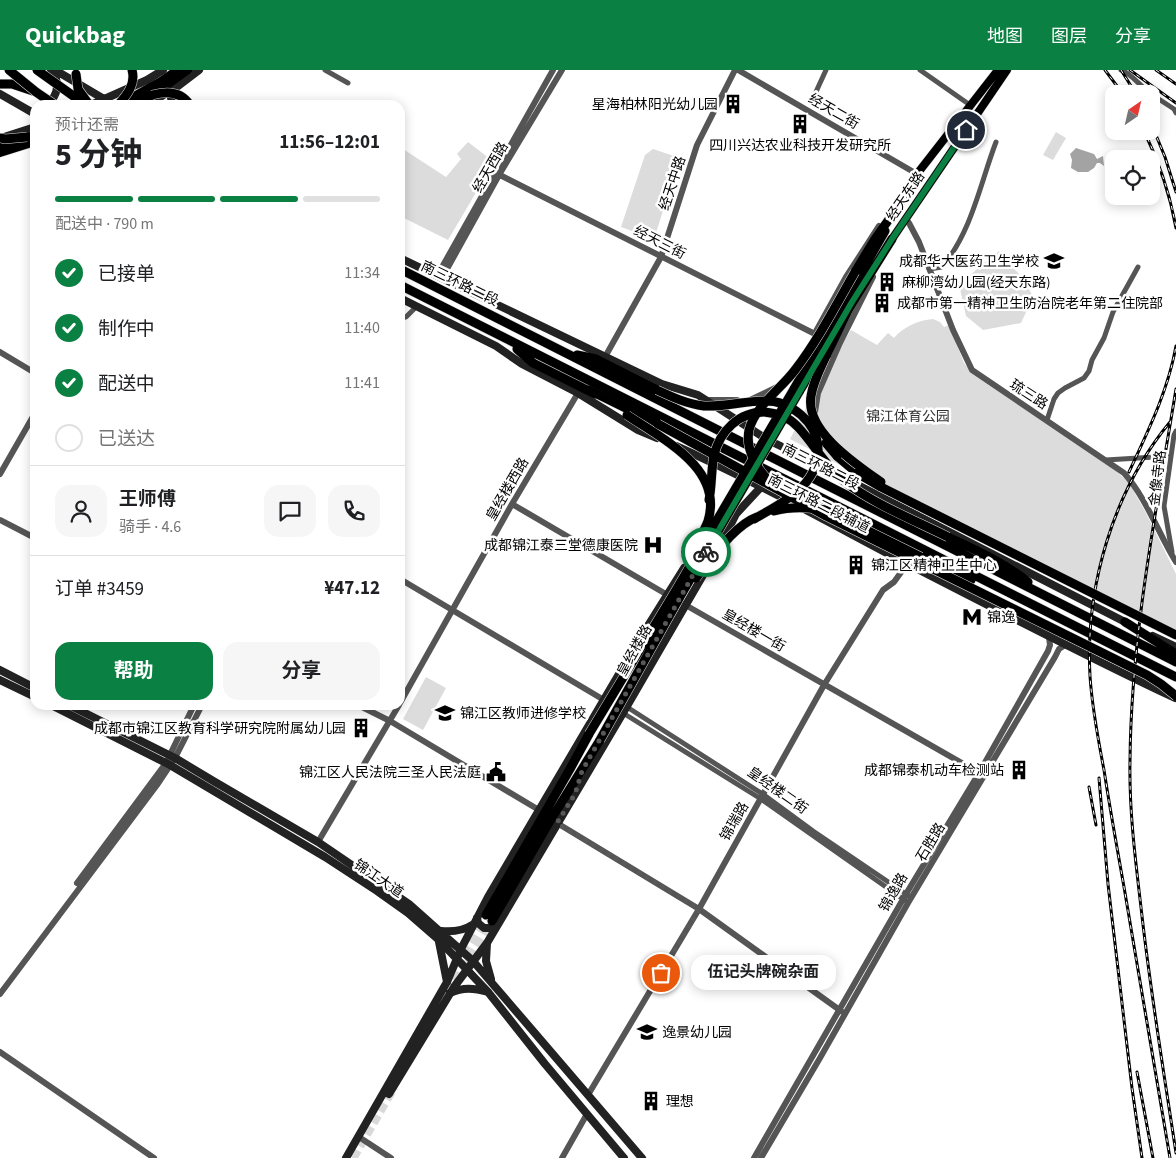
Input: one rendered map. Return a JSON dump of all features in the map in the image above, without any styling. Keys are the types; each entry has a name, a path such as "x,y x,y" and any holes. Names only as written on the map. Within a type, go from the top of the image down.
{"highway":[{"path":"9,70 48,100"},
{"path":"37,70 79,100"},
{"path":"77,70 76,80 78,89 87,100"},
{"path":"121,100 129,93 132,85 132,70"},
{"path":"0,84 12,84 36,92"},
{"path":"152,95 162,92 174,93 186,100"},
{"path":"0,138 30,138"},
{"name":"经天东路","path":"796,391 917,174"},
{"path":"784,493 770,481 757,464 750,445 750,429 758,412 795,370 875,239 897,208"},
{"name":"经天东路","path":"796,391 892,239"},
{"name":"南三环路二段","path":"405,272 1176,662"},
{"name":"南三环路二段","path":"405,288 1176,677"},
{"path":"852,302 816,379 811,396 812,412 818,427 836,446 872,476 921,508"},
{"path":"467,318 496,338 550,366 569,370"},
{"path":"517,349 533,362 826,516 1147,675 1176,697"},
{"path":"562,351 596,359 657,390 694,405 706,406 762,400 780,402 792,407 837,456 857,473 921,508 1176,635"},
{"name":"皇经楼路","path":"485,921 589,734 796,391"},
{"path":"675,594 708,521 714,457 722,436 740,418 758,412 776,413 798,426 836,475 846,483 1018,574 1039,592"},
{"path":"630,413 696,466 704,480 710,500"},
{"path":"675,594 730,538 754,519 797,492 806,482 818,461 819,447 812,427"},
{"path":"754,519 778,510 793,508 826,510 966,578 1033,605"},
{"name":"皇经楼路","path":"485,921 582,771 600,740 675,594"},
{"path":"1125,622 1176,654"},
{"path":"566,764 589,734"},
{"path":"575,794 582,771"}],"main road":[{"path":"51,70 58,83 56,96 52,100"},
{"path":"55,70 105,100 147,80 163,70"},
{"path":"125,100 153,86 177,70"},
{"path":"143,100 188,70"},
{"path":"156,100 173,90 199,70"},
{"name":"经天东路","path":"917,174 998,70"},
{"name":"经天东路","path":"892,239 1006,70"},
{"path":"172,100 173,90"},
{"path":"0,94 30,111"},
{"path":"8,99 30,106"},
{"path":"0,138 30,128"},
{"path":"0,146 30,138"},
{"path":"0,154 30,139"},
{"path":"0,154 30,148"},
{"path":"405,260 662,384 698,394 754,432 782,448 812,461 1176,647"},
{"name":"南三环路二段辅道","path":"405,300 496,346 522,364 578,393 638,430 737,475 1049,637 1176,697"},
{"path":"496,987 489,976 486,961 485,921 538,810 639,640 675,594 735,483 737,475"},
{"path":"346,1158 447,982 461,949 485,921 557,823 686,606 736,514 761,487"},
{"path":"639,640 647,634 654,632 659,635 658,651"},
{"path":"0,670 30,685"},
{"path":"0,680 30,695"},
{"name":"锦江大道","path":"62,710 170,760 356,877 461,949 496,987 642,1158"},
{"name":"锦江大道","path":"78,710 318,842 408,904 440,936 488,992 544,1064 624,1158"},
{"path":"447,982 440,936 485,921"},
{"path":"351,1158 450,993 487,943"},
{"path":"450,993 464,988 474,988 488,992"}],"street":[{"path":"325,70 348,83"},
{"name":"经天西路","path":"439,277 553,70"},
{"name":"经天西路","path":"497,174 562,70"},
{"name":"经天二街","path":"737,70 917,174"},
{"name":"经天中路","path":"605,357 661,257 697,145 737,70"},
{"path":"815,94 826,70"},
{"path":"1121,70 1126,71 1138,85"},
{"path":"923,71 970,105"},
{"path":"1160,100 1174,109 1176,113"},
{"path":"929,270 942,267 961,240 996,142"},
{"name":"经天三街","path":"497,174 815,334"},
{"path":"709,400 750,400 778,387 790,379 846,278 872,236 917,174"},
{"name":"琉三路","path":"906,219 910,223 919,242 953,330 972,370 1124,473 1135,486 1174,560"},
{"path":"812,461 815,407 818,393 839,345 892,239"},
{"path":"1047,420 1054,398 1058,393 1084,378 1089,371 1113,312 1138,266"},
{"path":"405,318 417,306"},
{"path":"0,352 30,370"},
{"path":"778,387 778,398 782,406 792,411 802,412 815,407"},
{"name":"皇经楼西路","path":"405,695 512,504 578,393"},
{"path":"0,474 30,422"},
{"name":"金像寺路","path":"1174,560 1164,506 1176,431"},
{"path":"1106,460 1172,456"},
{"name":"皇经楼一街","path":"512,504 675,594 686,606 982,774"},
{"path":"0,520 30,535"},
{"name":"锦瑞路","path":"588,1095 699,909 824,685 883,590 894,582 908,564"},
{"path":"405,582 604,700"},
{"path":"982,774 1048,651 1050,645 1049,637"},
{"name":"石胜路","path":"761,1158 907,898 1059,649 1065,645"},
{"path":"0,987 170,760 192,710"},
{"path":"0,994 157,785 199,710"},
{"path":"368,710 390,721 538,810"},
{"name":"皇经楼西路","path":"318,842 396,710"},
{"name":"皇经楼二街","path":"625,710 763,797 907,898"},
{"path":"557,823 699,909 842,1012 754,1158"},
{"path":"0,1052 154,1158"},
{"path":"562,1158 587,1114"},
{"path":"362,1139 390,1158"}],"green space":[{"path":"1056,132 1066,138 1053,160 1043,155"},
{"path":"468,142 494,162 448,240 405,218 405,150 446,177 461,159 457,154"},
{"path":"653,149 680,158 654,239 621,227 645,155"},
{"path":"999,251 1025,281 1033,297 1021,323 983,330 966,316 959,284"},
{"name":"锦江体育公园","path":"933,319 940,322 944,327 949,325 964,363 974,375 1115,470 1129,483 1176,574 1176,640 790,439 825,371 851,330 877,345 888,333 894,338 912,325"},
{"path":"426,677 446,688 423,730 403,719"}],"shaded area":[{"path":"1076,148 1094,154 1097,159 1103,156 1104,166 1097,163 1088,172 1078,172 1071,168 1072,160 1070,154"}],"tunnel":[{"path":"462,953 486,915"},
{"path":"456,981 491,923"},
{"path":"353,1158 394,1087"}],"railway":[{"path":"1105,70 1116,85"},
{"path":"1121,70 1130,85"},
{"path":"1130,70 1176,103"},
{"path":"1156,70 1176,84"},
{"path":"1148,140 1171,203 1176,228"},
{"path":"1158,140 1176,192"},
{"path":"1129,472 1163,395 1176,346"},
{"path":"1176,389 1140,621 1131,714 1130,761 1133,839 1158,1034 1176,1153"},
{"path":"1170,422 1150,449 1133,478 1118,509 1107,542 1092,608 1090,676 1092,699 1170,1158"},
{"path":"1099,778 1108,884 1142,1158"},
{"path":"1089,787 1096,825"},
{"path":"1137,1072 1153,1158"}],"way so far":[{"path":"661,973 699,909 557,823 575,794 582,771 706,552"}],"place":[{"name":"星海柏林阳光幼儿园","path":"733,104"},
{"name":"四川兴达农业科技开发研究所","path":"800,124"},
{"name":"成都华大医药卫生学校","path":"1054,261"},
{"name":"麻柳湾幼儿园(经天东路)","path":"887,282"},
{"name":"成都市第一精神卫生防治院老年第二住院部","path":"882,303"},
{"name":"成都锦江泰三堂德康医院","path":"653,545"},
{"name":"锦江区精神卫生中心","path":"856,565"},
{"name":"锦逸","path":"972,617"},
{"name":"锦江区教师进修学校","path":"445,713"},
{"name":"成都市锦江区教育科学研究院附属幼儿园","path":"361,728"},
{"name":"成都锦泰机动车检测站","path":"1019,770"},
{"name":"锦江区人民法院三圣人民法庭","path":"496,772"},
{"name":"伍记头牌碗杂面","path":"661,973"},
{"name":"逸景幼儿园","path":"647,1032"},
{"name":"理想","path":"651,1101"}],"route":[{"path":"706,552 852,302 966,130"}]}
